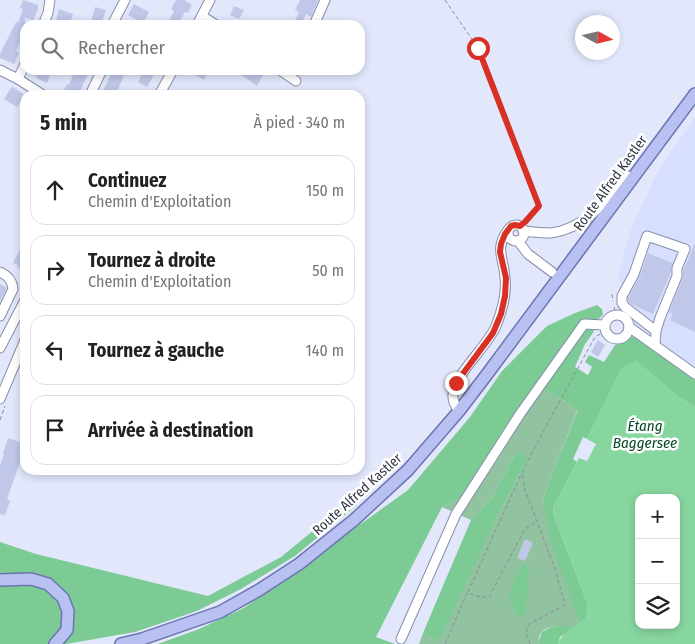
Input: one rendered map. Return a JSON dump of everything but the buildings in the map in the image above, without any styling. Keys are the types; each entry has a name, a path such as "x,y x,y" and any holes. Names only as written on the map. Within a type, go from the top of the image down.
{"main road":[{"name":"Route Alfred Kastler","path":"121,644 142,639 220,612 259,590 299,564 354,520 408,470 488,374 695,94"},
{"path":"0,580 31,579 48,584 63,598 68,611 67,630 55,644"},
{"path":"142,644 175,628"}],"street":[{"path":"45,20 50,0"},
{"path":"115,20 125,0"},
{"path":"200,20 210,0"},
{"path":"316,20 326,0"},
{"path":"202,16 208,20"},
{"path":"0,70 35,90"},
{"path":"18,79 20,75"},
{"path":"92,90 100,75"},
{"path":"162,90 169,75"},
{"path":"459,411 454,403 453,396 456,383 493,333 501,314 506,278 500,252 502,239 508,230 513,225 551,233 572,227 583,221 604,203 654,149"},
{"path":"518,241 523,236 522,228"},
{"path":"508,230 509,237 518,241 528,254 552,272"},
{"path":"654,345 660,318 677,276 677,268 685,249 646,236 634,274 622,296 622,303 656,331"},
{"path":"0,272 9,278 12,289 0,316"},
{"path":"0,348 20,310"},
{"path":"616,314 624,316 629,327 626,335 619,339 611,338 605,328 608,318 616,314"},
{"path":"401,639 456,514 520,414 584,324 605,328"},
{"path":"629,327 695,374"},
{"path":"0,399 20,352"}],"path":[{"path":"444,0 478,48 539,206 522,228"},
{"path":"445,644 522,472 595,337 605,328"},
{"path":"522,472 525,490 555,569 565,605 529,624 526,633 530,644"},
{"path":"468,593 489,597 525,529 537,522"}],"shaded area":[{"path":"695,118 695,366 617,311 617,296 623,287 618,276 630,232 660,168"},
{"path":"597,305 602,309 603,315 597,320 593,333 585,344 575,367 588,375 592,367 585,362 589,355 604,362 615,345 627,341 633,336 695,380 695,407 622,368 587,439 583,437 573,459 577,462 553,508 554,516 588,605 586,619 579,623 551,543 543,500 578,410 549,392 537,380 460,499 442,507 376,637 395,644 158,644 199,629 244,608 408,490 470,417 502,371 547,326"},
{"path":"537,379 549,392 578,409 543,500 579,623 573,628 562,626 550,627 541,633 539,644 419,644 423,633 433,639 526,462 515,455 491,499 471,520 442,507 460,499"},
{"path":"524,452 526,462 496,519 441,636 433,639 423,633 471,520 491,499 515,455"},
{"path":"352,499 357,505 295,556 241,589 197,611 135,632 66,644 0,644 0,542 36,554 208,596 281,557"},
{"path":"526,565 529,567 526,612 522,618 512,606 510,593 522,566"},
{"path":"564,625 573,628 560,637 558,644 539,644 542,632 551,627"}],"water":[{"name":"Étang Baggersee","path":"636,360 682,399 695,407 695,644 558,644 566,632 586,619 588,605 554,516 553,508 579,458 587,461 596,444 587,439 621,368"}],"route":[{"path":"456,383 493,333 501,314 506,278 500,252 502,239 511,226 520,226 539,206 478,48"}]}
